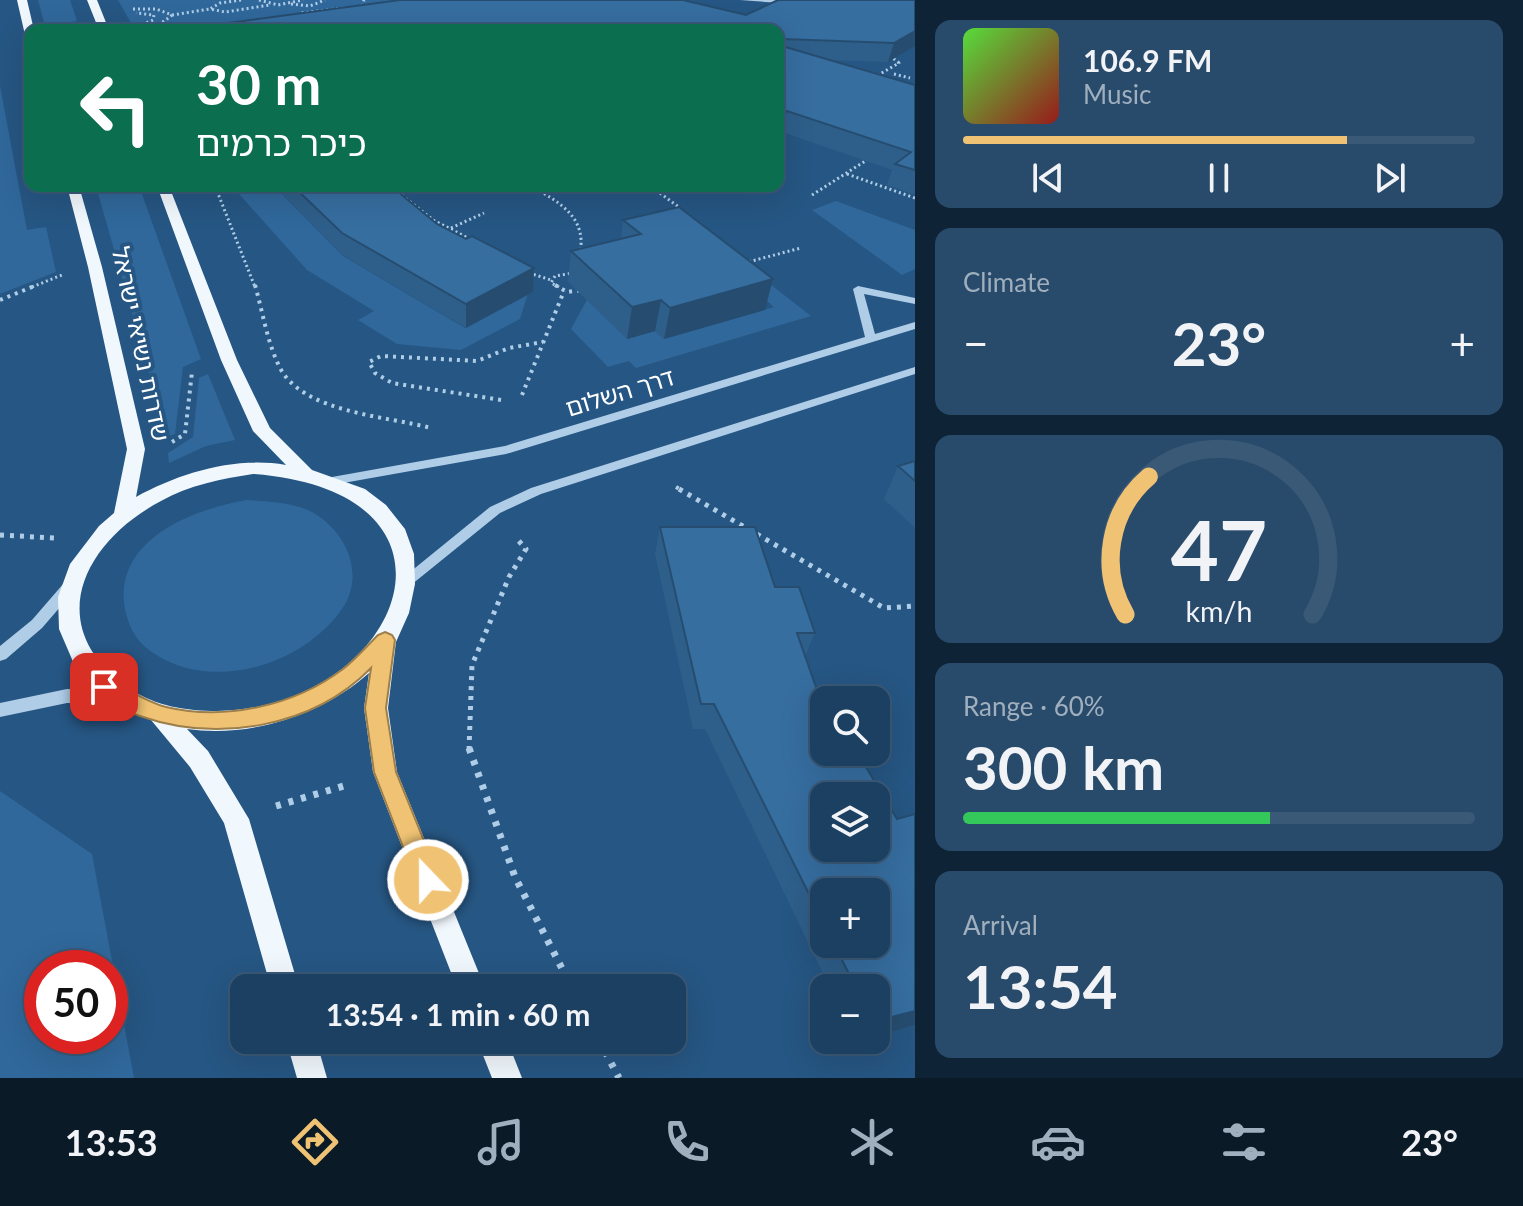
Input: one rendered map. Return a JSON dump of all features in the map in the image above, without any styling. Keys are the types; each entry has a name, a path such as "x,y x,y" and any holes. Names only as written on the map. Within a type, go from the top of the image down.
{"main road":[{"path":"22,0 27,24"},
{"path":"92,0 102,24"},
{"name":"שדרות נשיאי ישראל","path":"75,192 136,449 123,516"},
{"path":"165,192 229,360 262,431 306,473"},
{"path":"385,640 351,674 320,695 283,710 244,719 203,721 159,713 104,687 72,641 68,613 72,584 85,557 104,532 157,493 220,472 253,468 306,473 332,481 349,488 377,507 397,532 407,565 403,603 385,640 376,708 385,772 465,974"},
{"path":"159,713 199,759 236,819 281,974"},
{"path":"305,1054 312,1078"},
{"path":"498,1054 507,1078"}],"street":[{"path":"743,0 799,2"},
{"path":"871,340 858,289 915,301"},
{"name":"דרך השלום","path":"332,481 506,450 915,325"},
{"path":"406,581 495,510 536,491 915,370"},
{"path":"0,655 37,624 72,584"},
{"path":"0,710 67,696 121,697"}],"path":[{"path":"210,9 220,3 241,0"},
{"path":"259,0 270,5"},
{"path":"290,4 303,0"},
{"path":"156,9 172,15 270,5 310,6 325,0"},
{"path":"357,12 364,0"},
{"path":"305,20 298,15 320,9 373,9"},
{"path":"134,13 154,15 153,20 144,24"},
{"path":"161,24 172,15"},
{"path":"883,85 868,81 899,63 889,54"},
{"path":"894,74 910,78"},
{"path":"812,195 881,151"},
{"path":"846,173 915,198"},
{"path":"217,192 252,276 273,350 291,384 321,400 439,431"},
{"path":"397,192 425,215 475,242"},
{"path":"541,192 562,204 583,229 585,240 573,273"},
{"path":"659,192 680,208"},
{"path":"450,228 484,213"},
{"path":"738,264 801,248"},
{"path":"523,269 551,280"},
{"path":"573,273 586,279 587,285 578,292 564,291 553,286 551,280 558,274 573,273"},
{"path":"0,300 63,275"},
{"path":"522,395 564,291"},
{"path":"501,400 392,383 375,373 369,362 381,356 477,361 509,348 543,342"},
{"path":"167,444 185,434 192,372 204,366"},
{"path":"676,487 884,608 915,606"},
{"path":"510,529 526,549 509,577 472,665 468,746 515,877 565,974"},
{"path":"0,535 55,538"},
{"path":"271,808 349,784"},
{"path":"606,1054 619,1078"}],"shaded area":[{"path":"38,0 70,0 77,21 44,24"},
{"path":"118,0 408,0 235,24 132,24"},
{"path":"0,86 27,230 46,227 56,272 0,294"},
{"path":"98,192 141,192 201,359 183,367 175,434 167,437"},
{"path":"237,192 280,192 343,256 465,328 529,290 520,319 461,350 397,344 358,320 374,311 307,270"},
{"path":"836,201 915,230 915,269 902,275 812,210"},
{"path":"752,270 811,316 636,368 629,361 608,367 571,329 589,296 628,339 655,331 664,339 774,307 749,286"},
{"path":"208,374 235,440 206,446 169,463 168,453 193,437 199,378"},
{"path":"247,500 296,506 324,520 349,554 352,582 349,596 324,630 302,647 277,660 222,672 194,670 168,661 144,646 128,620 124,603 125,580 133,560 164,530 184,519"},
{"path":"0,791 92,854 110,950 24,950 24,1054 128,1054 128,1046 134,1078 0,1078"}],"building":[{"path":"400,0 683,0 746,15 778,0 915,0 915,31 894,43 784,39 784,24 221,24"},
{"path":"784,47 915,85 915,170 895,164 911,152 784,112"},
{"path":"299,192 398,192 437,224 466,239 472,236 534,268 466,304 342,233"},
{"path":"679,207 773,279 670,308 661,300 632,307 571,251 641,234 623,220"},
{"path":"915,461 915,481 898,466"},
{"path":"660,527 755,527 775,587 799,587 815,633 797,633 816,686 810,686 810,766 865,766 875,782 810,782 810,862 890,862 890,807 897,819 915,814 915,1011 890,1017 890,974 849,974 841,958 890,958 890,878 810,878 810,896 714,704 701,704"}],"route":[{"path":"104,687 131,704 166,716 203,721 244,719 283,710 320,695 351,674 385,640 376,708 385,772 428,880"}]}
